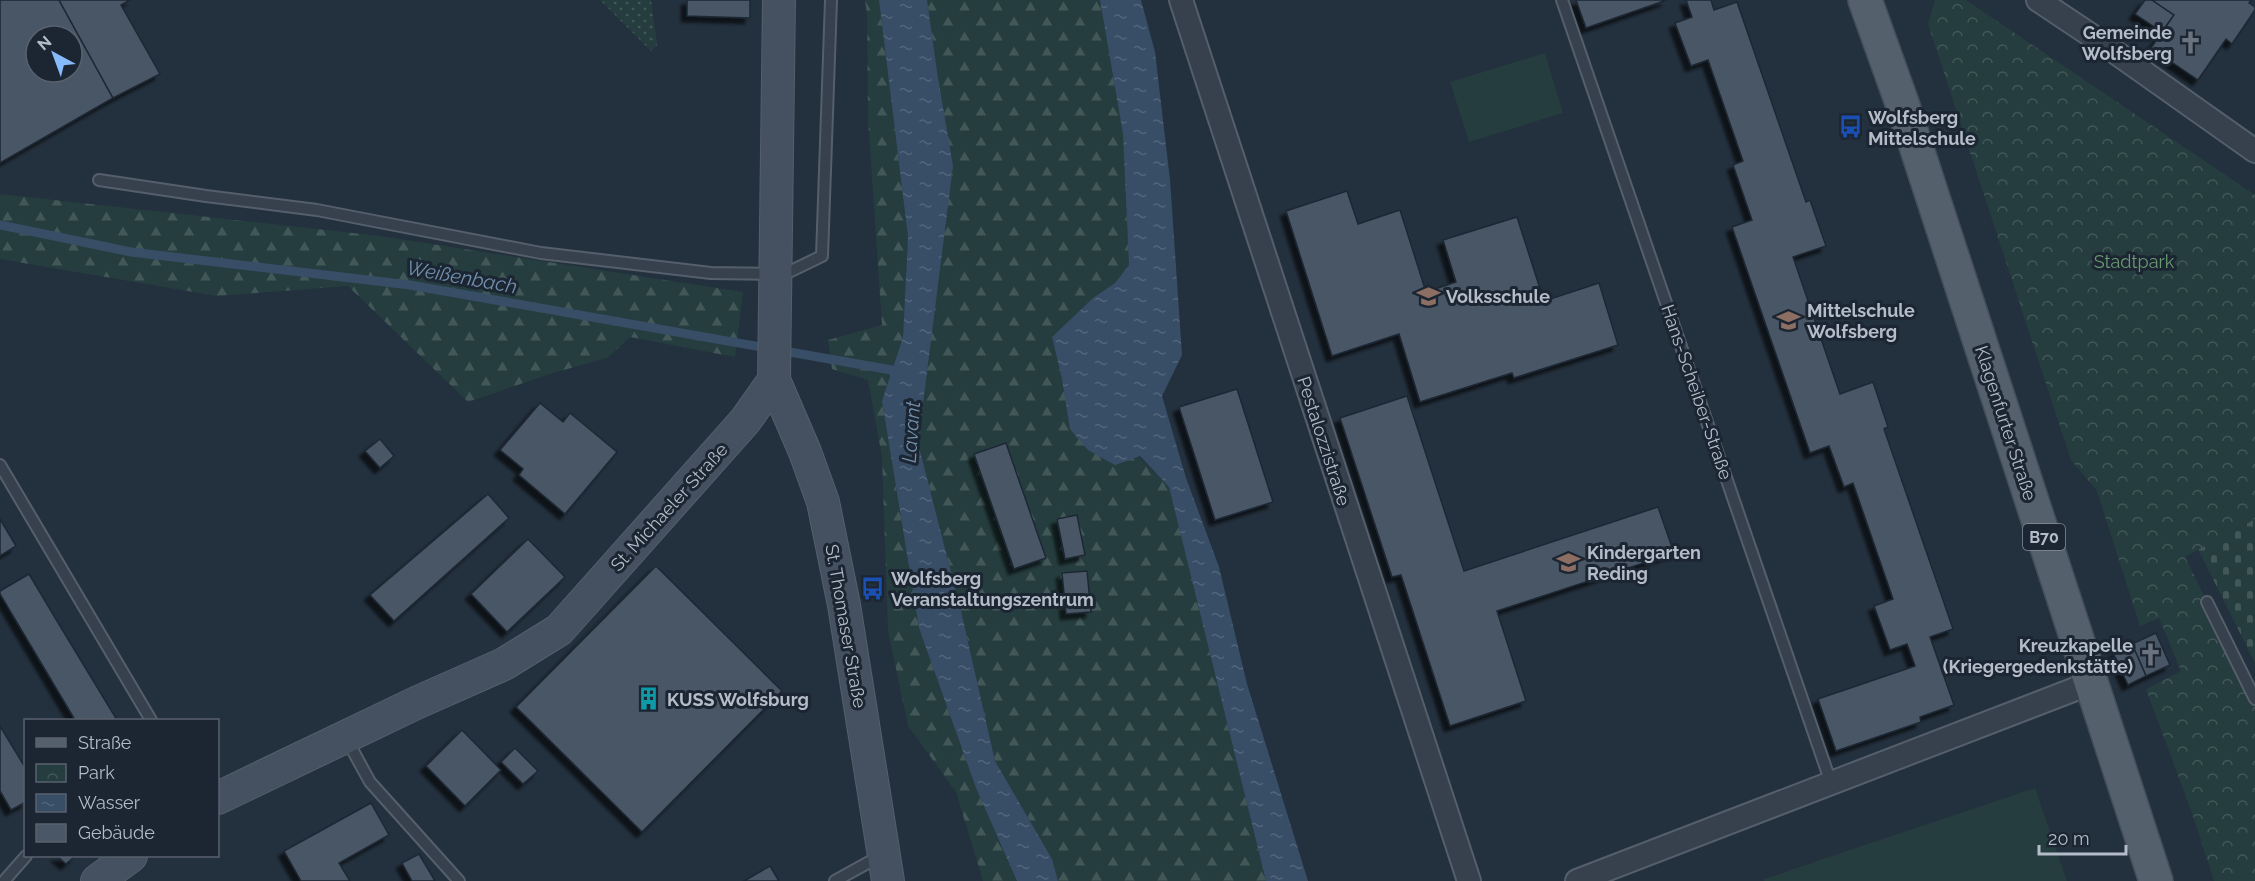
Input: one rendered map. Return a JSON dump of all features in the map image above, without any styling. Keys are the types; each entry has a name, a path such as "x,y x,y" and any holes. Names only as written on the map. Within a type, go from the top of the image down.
{"main road":[{"path":"774,380 779,0"},
{"name":"Klagenfurter Straße","path":"1865,0 1905,114 2156,881"},
{"name":"St. Michaeler Straße","path":"219,798 504,664 559,630 745,421 774,380"},
{"name":"St. Thomaser Straße","path":"774,380 805,452 823,502 844,605 886,868"},
{"path":"101,879 128,857"}],"street":[{"name":"Pestalozzistraße","path":"1181,0 1469,881"},
{"path":"2038,0 2255,151"},
{"path":"1577,881 2091,683"}],"lane":[{"path":"99,180 317,210 541,253 711,273 775,274 791,271 822,256 831,0"},
{"name":"Hans-Scheiber-Straße","path":"1562,0 1832,783"},
{"path":"0,465 150,719"},
{"path":"2207,602 2255,699"},
{"path":"346,737 370,782 459,881"},
{"path":"4,881 24,857"},
{"path":"835,881 886,868"}],"green space":[{"path":"600,0 651,0 657,45 651,51"},
{"path":"865,0 879,0 908,237 903,337 882,401 919,628 976,788 1017,881 983,881 956,792 908,726 888,631 882,457 868,380 832,369 828,340 882,325 868,119"},
{"path":"927,0 1100,0 1123,134 1129,265 1115,283 1093,298 1052,337 1062,379 1169,487 1266,881 1058,881 1052,859 995,761 961,611 918,443 929,349 938,78"},
{"name":"Stadtpark","path":"1935,0 1966,0 2255,195 2255,519 2185,557 2255,699 2255,881 2214,881 2193,816 2146,689 2181,671 2159,618 2140,626 2097,491 2071,460 1928,24"},
{"path":"1545,53 1563,113 1469,142 1450,82"},
{"path":"0,194 380,236 743,292 735,357 630,337 607,358 553,373 468,402 348,286 217,296 0,259"},
{"path":"2255,519 2255,663 2198,549"},
{"path":"2035,788 2067,881 1764,881 1764,879"}],"water":[{"name":"Lavant","path":"879,0 927,0 953,166 918,443 961,611 995,761 1052,859 1058,881 1017,881 976,788 919,628 882,401 903,337 908,237"},
{"path":"1100,0 1141,0 1155,52 1170,180 1182,355 1162,396 1186,478 1219,567 1247,684 1308,881 1266,881 1169,487 1140,456 1115,465 1088,450 1070,429 1052,337 1093,298 1115,283 1129,265 1123,134"}],"building":[{"path":"0,0 59,0 72,24 24,24 24,84 84,84 84,45 113,98 0,163"},
{"path":"59,0 130,0 121,5 160,74 113,98 84,45 84,24 72,24"},
{"path":"687,0 750,0 750,18 687,16"},
{"path":"1576,0 1667,0 1586,28"},
{"name":"Mittelschule Wolfsberg","path":"1686,0 1711,0 1714,10 1737,2 1806,202 1810,200 1826,246 1793,257 1840,394 1873,382 1888,427 1884,429 1953,629 1930,637 1954,705 1920,717 1921,722 1836,751 1818,699 1915,666 1907,644 1890,650 1874,606 1893,599 1853,483 1844,487 1829,446 1810,453 1732,227 1752,220 1733,165 1743,161 1708,60 1691,66 1675,23 1692,17"},
{"path":"2145,0 2152,0 2174,15 2162,32 2135,14"},
{"name":"Gemeinde Wolfsberg","path":"2152,0 2252,0 2249,3 2255,7 2255,10 2232,44 2226,39 2198,80 2151,48 2174,15"},
{"name":"Volksschule","path":"1347,191 1358,224 1400,210 1426,292 1456,282 1443,240 1517,217 1544,301 1599,283 1618,345 1514,378 1512,373 1420,402 1399,334 1332,356 1286,211"},
{"path":"1237,389 1273,502 1215,520 1179,407"},
{"name":"Kindergarten Reding","path":"1407,396 1464,571 1658,507 1674,553 1497,611 1526,701 1450,726 1401,575 1392,577 1340,418"},
{"path":"540,403 563,422 570,413 617,452 565,514 519,475 523,469 500,450"},
{"path":"380,439 394,456 380,468 365,451"},
{"path":"1006,443 1046,558 1014,569 974,454"},
{"path":"488,494 509,518 394,621 370,595"},
{"path":"1077,515 1085,555 1065,559 1057,519"},
{"path":"0,519 16,546 0,556"},
{"path":"528,539 565,577 507,632 471,594"},
{"name":"KUSS Wolfsburg","path":"656,566 782,691 642,832 516,707"},
{"path":"1087,571 1091,612 1066,614 1062,573"},
{"path":"29,574 116,719 74,719 0,591"},
{"name":"Kreuzkapelle (Kriegergedenkstätte)","path":"2156,633 2170,665 2146,676 2132,644"},
{"path":"2132,644 2146,676 2128,685 2113,653"},
{"path":"0,726 24,766 24,803 11,810 0,791"},
{"path":"462,730 501,770 465,806 426,766"},
{"path":"515,748 538,771 523,784 501,762"},
{"path":"371,803 389,835 339,863 350,881 301,881 284,851"},
{"path":"419,854 435,881 412,881 402,863"},
{"path":"58,857 74,857 66,864"},
{"path":"770,866 779,881 744,881"}],"waterway":[{"name":"Weißenbach","path":"0,225 131,252 410,285 903,372"}],"place":[{"name":"Gemeinde Wolfsberg","path":"2190,42"},
{"name":"Wolfsberg Mittelschule","path":"1850,127"},
{"name":"Volksschule","path":"1428,296"},
{"name":"Mittelschule Wolfsberg","path":"1789,320"},
{"name":"Kindergarten Reding","path":"1569,562"},
{"name":"Wolfsberg Veranstaltungszentrum","path":"873,588"},
{"name":"Kreuzkapelle (Kriegergedenkstätte)","path":"2151,655"},
{"name":"KUSS Wolfsburg","path":"649,699"}]}
